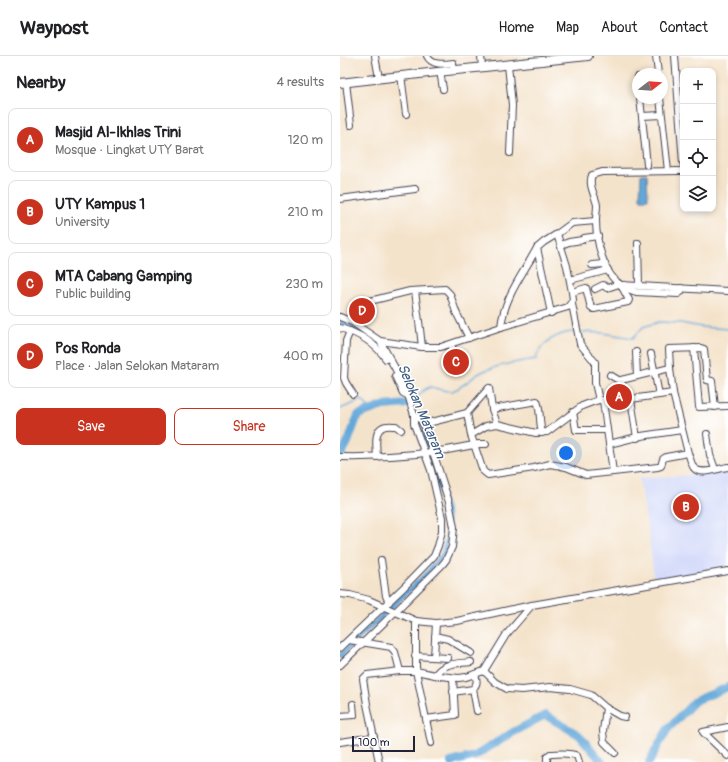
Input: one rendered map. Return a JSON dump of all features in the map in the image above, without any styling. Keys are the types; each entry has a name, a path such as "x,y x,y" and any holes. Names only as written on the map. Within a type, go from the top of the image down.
{"main road":[{"path":"343,82 588,56"}],"street":[{"path":"375,56 379,78"},
{"path":"427,56 433,63 454,63 454,70"},
{"path":"481,56 482,67"},
{"path":"656,56 657,68"},
{"path":"674,56 681,140"},
{"path":"508,65 512,105 510,153"},
{"path":"440,71 443,89"},
{"path":"401,75 406,114"},
{"path":"343,82 351,125"},
{"path":"641,104 647,165"},
{"path":"661,104 668,172"},
{"path":"642,116 662,115"},
{"path":"680,171 602,172 592,175 590,183 597,206 596,221 598,236 601,254 606,267 613,280 633,291 681,288 728,291"},
{"path":"340,199 415,189"},
{"path":"501,327 504,311 510,295 537,248 572,223 596,221"},
{"path":"557,234 570,280 577,333 583,348 594,360 595,383 601,400 613,472"},
{"path":"561,245 571,241 598,236"},
{"path":"638,243 639,285"},
{"path":"537,248 551,313"},
{"path":"592,265 606,267"},
{"path":"570,280 606,267"},
{"path":"572,292 586,288 591,308 594,309 628,302 629,300 621,284"},
{"path":"595,289 603,285 607,288 621,284 639,285 662,290"},
{"path":"349,320 357,306 362,303 415,291 445,289 449,292 456,312 469,338"},
{"path":"415,291 422,348"},
{"path":"340,328 353,329 380,342 422,348 441,348 501,327 551,313 572,304"},
{"path":"340,317 349,320 353,329 381,352 406,395 414,414 424,424 442,518 441,538 434,556 350,641 340,648"},
{"path":"353,329 346,341 344,378 353,394"},
{"path":"380,342 404,385 406,395"},
{"path":"451,345 462,368"},
{"path":"694,348 699,407 728,406"},
{"path":"715,407 712,381 707,380 704,349 669,349 673,393 688,452 694,468 705,472 728,467"},
{"path":"636,352 637,376"},
{"path":"651,354 659,395"},
{"path":"620,381 622,379 670,368"},
{"path":"610,375 620,381 628,400 636,438"},
{"path":"424,424 467,413 489,388 492,409 497,424"},
{"path":"471,435 486,426 497,424 536,433 547,432 582,406 601,400 628,400 673,393"},
{"path":"492,409 536,400 542,433"},
{"path":"573,412 576,430 607,430"},
{"path":"467,413 471,435 482,471 488,475 550,464 566,467 586,475 658,467 661,466 663,459 666,457 688,452"},
{"path":"340,665 442,565 448,555 453,540 454,527 452,512 430,453 414,424 414,414"},
{"path":"377,458 377,435 381,428 384,426 396,426 401,430"},
{"path":"609,444 682,430"},
{"path":"707,434 710,455 715,469"},
{"path":"340,457 377,458 430,453 486,444"},
{"path":"381,560 386,605"},
{"path":"340,594 350,594 386,605 394,612 416,621 436,623 466,619 532,605 728,571"},
{"path":"379,762 367,704 364,677 367,675 400,671 416,671 453,678 463,678 484,671 506,635 532,605"},
{"path":"416,621 416,671 431,743"},
{"path":"434,657 436,623"},
{"path":"435,636 448,639 471,653"},
{"path":"350,641 391,647 395,652 400,671"},
{"path":"415,656 448,658"},
{"path":"435,675 442,667 449,664 471,662"},
{"path":"484,671 495,682 507,689 522,690 550,687 570,689 591,695 606,708 620,716 625,717"},
{"path":"454,692 473,689 478,681 475,674"},
{"path":"426,719 455,715 453,678"},
{"path":"473,689 477,711"},
{"path":"340,716 354,715 353,704"},
{"path":"606,708 603,739 605,745 615,753"},
{"path":"728,727 704,732 704,734 728,756"},
{"path":"340,742 374,737"},
{"path":"547,762 547,757 550,754 574,754 578,756 579,762"}],"shaded area":[{"path":"728,473 728,566 654,581 649,536 639,478"}],"water":[{"path":"641,174 647,174 648,199 641,199 640,197"}],"waterway":[{"path":"581,332 603,333 633,338 643,327 659,322 681,323 701,327 728,329"},
{"name":"Selokan Mataram","path":"340,323 351,326 361,332 379,347"},
{"path":"413,402 424,390 430,387 452,391 459,388 478,374 491,368 536,359 543,346 551,339 565,333 575,332"},
{"path":"340,409 362,400 371,410"},
{"path":"340,457 348,442 358,415 383,406 409,404"},
{"name":"Selokan Mataram","path":"340,656 424,576 443,554 448,537 447,514 428,447 415,419"},
{"path":"649,762 667,730 695,701 728,687"},
{"path":"451,762 475,756 515,731 545,715 579,735 602,762"}],"place":[{"name":"Pos Ronda","path":"362,311"},
{"name":"MTA Cabang Gamping","path":"456,362"},
{"name":"Masjid Al-Ikhlas Trini","path":"619,397"},
{"name":"UTY Kampus 1","path":"686,507"}]}
